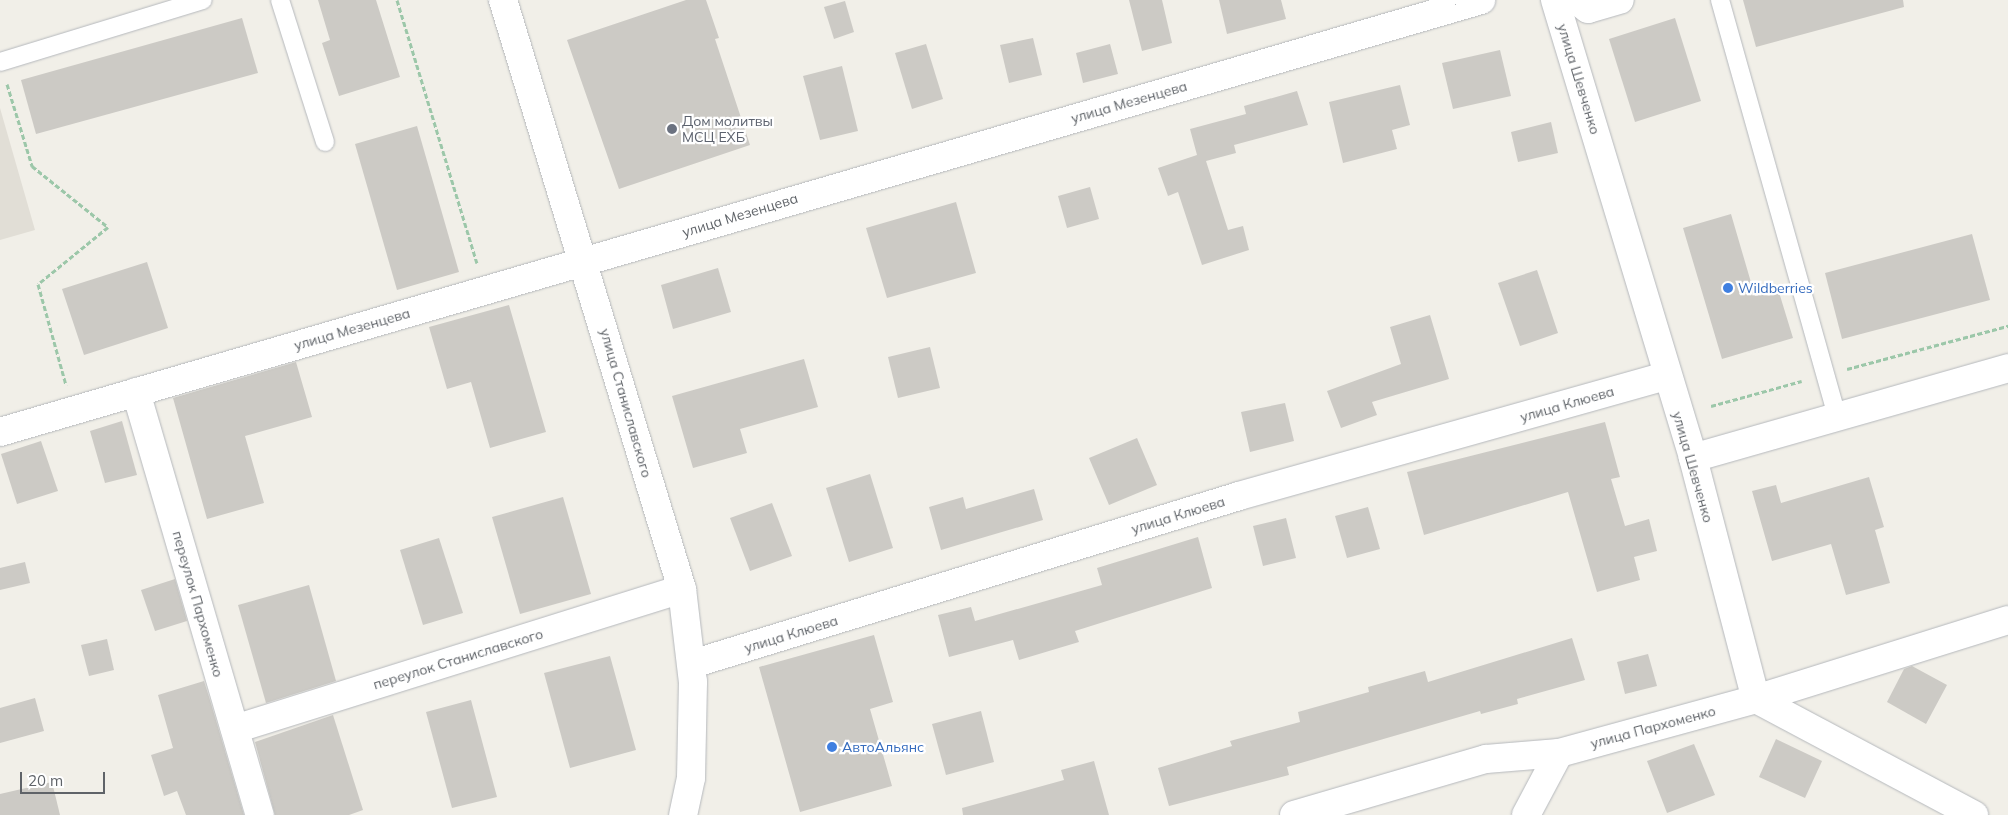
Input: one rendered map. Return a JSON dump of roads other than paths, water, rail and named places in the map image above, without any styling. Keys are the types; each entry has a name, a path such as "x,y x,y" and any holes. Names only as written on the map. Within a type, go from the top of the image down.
{"street":[{"name":"улица Станиславского","path":"503,0 682,589 692,664 691,778 683,815"},
{"name":"улица Мезенцева","path":"0,432 1481,0"},
{"name":"улица Шевченко","path":"1555,0 1693,458 1756,699"},
{"path":"1576,0 1588,9 1620,0"},
{"path":"1693,458 2008,368"},
{"name":"улица Клюева","path":"692,664 1239,496 1667,376"},
{"name":"переулок Пархоменко","path":"136,392 260,815"},
{"name":"переулок Станиславского","path":"235,728 682,589"},
{"name":"улица Пархоменко","path":"1294,815 1486,759 1559,753 1756,699 2008,620"},
{"path":"1756,699 1962,812"},
{"path":"1526,815 1559,753"}],"lane":[{"path":"0,62 203,0"},
{"path":"280,0 325,142"},
{"path":"1720,0 1837,417"}],"place":[{"name":"Дом молитвы МСЦ ЕХБ","path":"672,129"},
{"name":"Wildberries","path":"1728,288"},
{"name":"АвтоАльянс","path":"832,747"}]}
